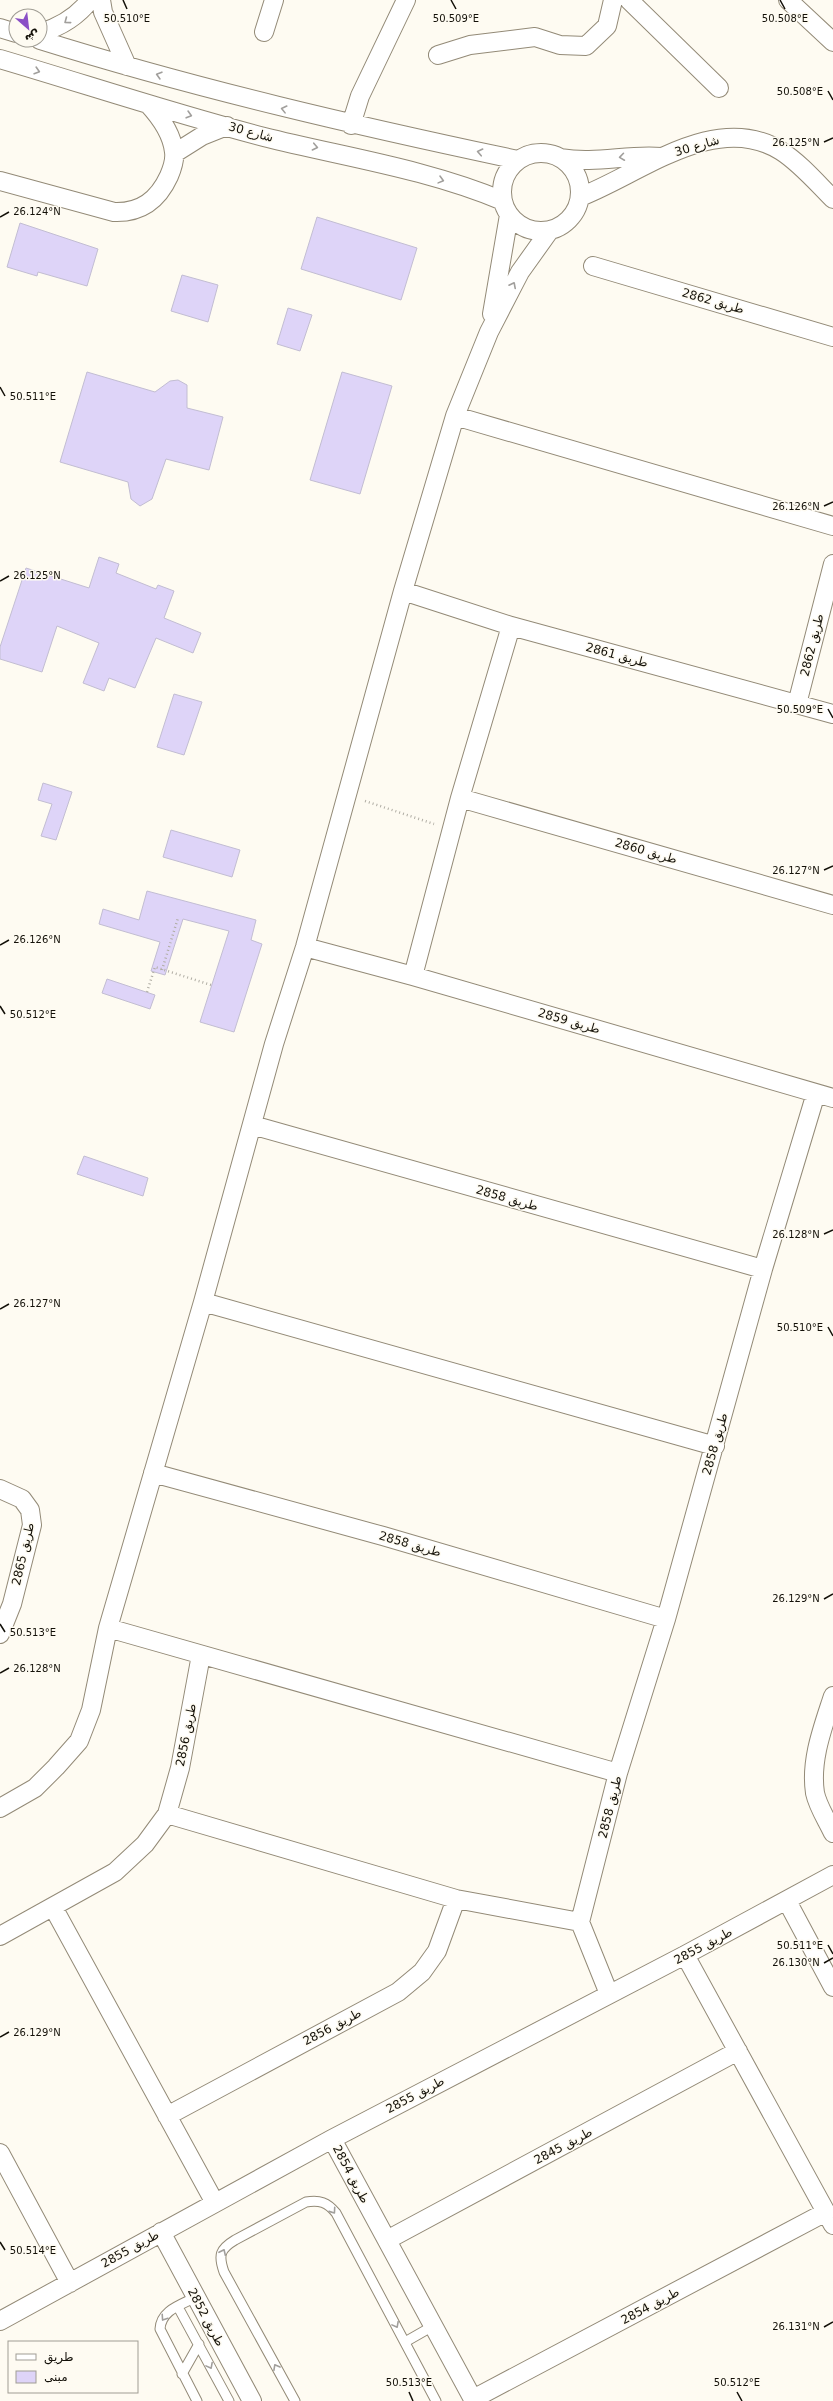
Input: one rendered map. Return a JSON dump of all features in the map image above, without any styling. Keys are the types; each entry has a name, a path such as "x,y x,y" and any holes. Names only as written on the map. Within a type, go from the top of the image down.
{"street":[{"path":"48,30 68,21 90,0"},
{"path":"101,0 103,12 127,66"},
{"path":"264,32 274,0"},
{"path":"351,125 366,83 406,0"},
{"path":"438,55 470,45 535,37 560,45 586,46 607,26 613,0"},
{"path":"629,0 719,88"},
{"path":"788,0 833,42"},
{"path":"48,42 238,97 351,125 518,160"},
{"name":"شارع 30","path":"0,59 148,104 264,137 341,153 474,189 506,208 521,225 535,231 550,230"},
{"path":"0,181 114,212 125,213 146,206 159,194 171,171 175,153 160,116 148,104"},
{"path":"175,153 202,136 228,126"},
{"name":"شارع 30","path":"580,197 600,190 661,157 711,140 723,138 748,138 783,152 833,199"},
{"name":"شارع 30","path":"506,208 502,186 507,171 518,160 532,153 547,153 578,161 639,155 661,157"},
{"path":"0,1808 35,1788 79,1741 91,1710 108,1628 203,1302 274,1044 305,947 403,591 455,416 489,332 520,272 550,230 565,223 575,212 580,197 580,182 573,168 562,158"},
{"path":"489,332 506,208"},
{"name":"طريق 2862","path":"593,266 833,337"},
{"path":"455,416 833,526"},
{"name":"طريق 2862","path":"797,704 833,564"},
{"name":"طريق 2861","path":"403,591 510,626 833,714"},
{"path":"413,976 460,798 510,626"},
{"name":"طريق 2860","path":"460,798 833,905"},
{"name":"طريق 2859","path":"305,947 413,976 825,1095"},
{"name":"طريق 2858","path":"580,1922 618,1773 666,1619 764,1269 825,1095"},
{"name":"طريق 2858","path":"252,1125 764,1269"},
{"path":"203,1302 715,1446"},
{"name":"طريق 2858","path":"154,1473 383,1536 666,1619"},
{"name":"طريق 2865","path":"0,1489 22,1499 30,1510 32,1525 12,1604 0,1634"},
{"path":"108,1628 618,1773"},
{"name":"طريق 2856","path":"0,1936 115,1872 145,1844 167,1814 180,1768 200,1655"},
{"path":"833,1696 818,1744 814,1768 815,1794 833,1833"},
{"path":"167,1814 456,1899 580,1922 609,1994"},
{"name":"طريق 2855","path":"0,2321 332,2139 686,1955 787,1901 833,1874"},
{"name":"طريق 2856","path":"167,2116 398,1992 422,1972 437,1951 456,1899"},
{"path":"787,1901 833,1986"},
{"path":"53,1907 215,2203"},
{"path":"686,1955 829,2219"},
{"name":"طريق 2845","path":"387,2240 738,2051"},
{"name":"طريق 2854","path":"332,2139 473,2400 829,2219"},
{"path":"0,2153 70,2283"},
{"name":"طريق 2852","path":"161,2232 252,2401"}],"lane":[{"path":"294,2401 224,2272 220,2259 224,2247 306,2202 317,2200 328,2204 336,2213 436,2401"},
{"path":"196,2297 163,2317 160,2329 197,2401"},
{"path":"178,2307 199,2344 226,2399"},
{"path":"405,2342 433,2326"},
{"path":"182,2374 199,2344"}],"path":[{"path":"347,795 452,829"},
{"path":"162,970 178,918"},
{"path":"147,992 155,967 211,985"}],"building":[{"path":"317,217 417,248 401,300 301,269"},
{"path":"20,223 98,249 87,286 38,272 37,276 7,267"},
{"path":"182,275 218,285 208,322 171,311"},
{"path":"288,308 312,315 300,351 277,344"},
{"path":"87,372 155,392 170,381 178,380 187,385 187,408 223,417 209,470 166,459 152,499 140,506 131,499 128,482 60,462"},
{"path":"342,372 392,386 360,494 310,480"},
{"path":"99,557 119,564 116,573 156,589 158,585 174,591 164,618 201,633 193,653 156,638 135,688 109,678 104,691 83,683 99,643 57,626 42,672 0,659 0,647 26,568 89,588"},
{"path":"174,694 202,702 184,755 157,747"},
{"path":"43,783 72,792 56,840 41,836 52,804 38,800"},
{"path":"171,830 240,850 232,877 163,857"},
{"path":"147,891 256,920 251,940 262,944 234,1032 200,1022 229,931 183,919 165,975 151,971 160,942 99,924 103,909 139,920"},
{"path":"107,979 155,995 150,1009 102,993"},
{"path":"84,1156 148,1178 143,1196 77,1174"}]}
